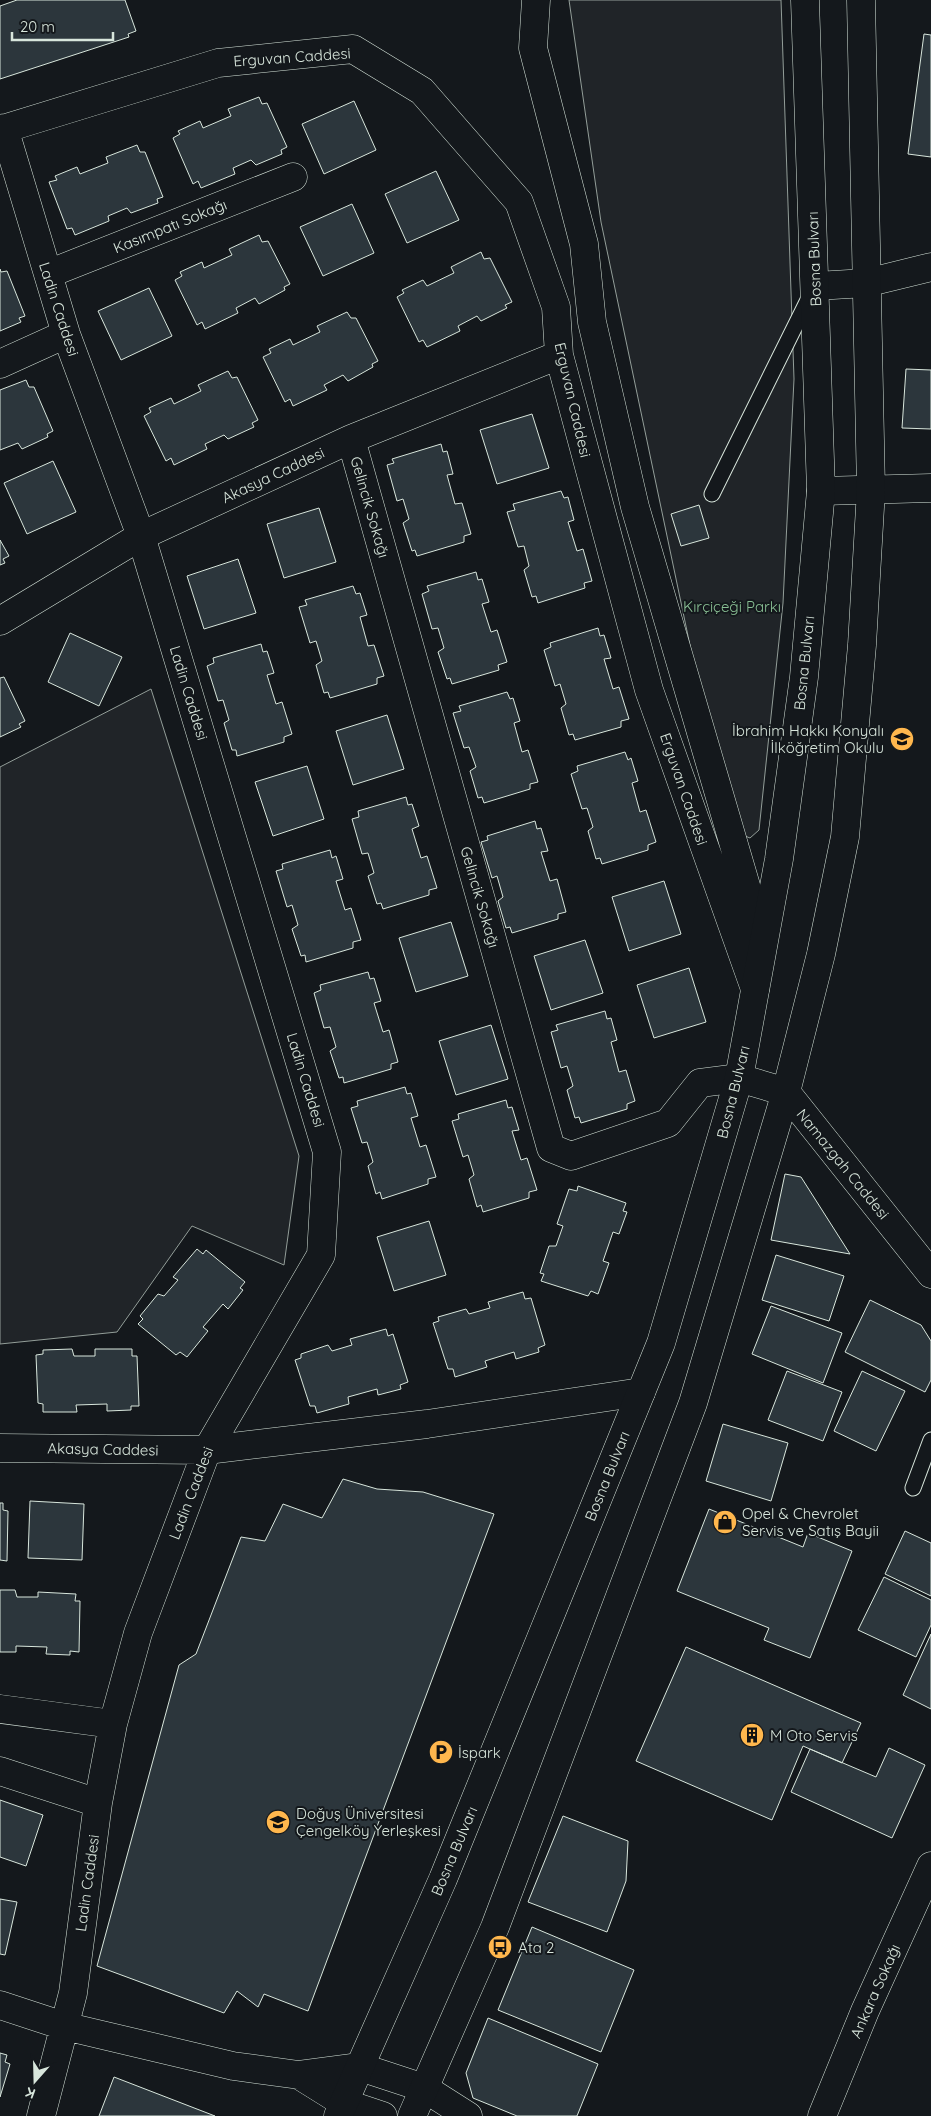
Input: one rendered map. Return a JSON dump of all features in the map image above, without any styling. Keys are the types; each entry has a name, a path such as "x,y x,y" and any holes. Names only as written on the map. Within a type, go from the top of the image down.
{"street":[{"path":"536,0 533,48 584,244 592,322 635,507 763,944"},
{"name":"Bosna Bulvarı","path":"341,2109 443,1879 641,1392 660,1342 739,1078 778,859 804,677 821,492 816,286 805,0"},
{"path":"412,2116 494,1927 693,1403 786,1092 821,954 846,837 862,645 871,490 861,0"},
{"name":"Erguvan Caddesi","path":"2,129 218,63 353,50 422,92 519,202 556,307 559,355 649,690 755,989"},
{"name":"Ladin Caddesi","path":"2,129 66,334 141,536 327,1152 321,1255 207,1450 138,1633 113,1724 98,1803 73,1993 41,2116"},
{"name":"Kasımpatı Sokağı","path":"48,274 293,177"},
{"path":"816,286 866,283 931,268"},
{"path":"0,364 66,334"},
{"name":"Akasya Caddesi","path":"0,621 141,536 351,439 559,355"},
{"name":"Gelincik Sokağı","path":"351,439 551,1148 571,1156 668,1123 700,1083 739,1078"},
{"path":"821,492 931,488"},
{"path":"739,1078 786,1092"},
{"name":"Namazgah Caddesi","path":"786,1092 931,1274"},
{"name":"Akasya Caddesi","path":"0,1448 207,1450 427,1424 641,1392"},
{"path":"0,1709 113,1724"},
{"path":"0,1771 98,1803"},
{"name":"Ankara Sokağı","path":"822,2116 866,2011 931,1866"},
{"path":"0,2005 64,2026 234,2066 300,2075 360,2067 424,2088 468,2116"},
{"path":"300,2075 341,2109 383,2116"}],"lane":[{"path":"712,494 816,286"},
{"path":"913,1488 931,1440"}],"green space":[{"name":"Kırçiçeği Parkı","path":"569,0 781,0 794,379 783,603 759,830 750,838 740,834 716,769 601,222"},
{"path":"151,689 299,1156 284,1265 192,1226 117,1332 0,1344 0,767"}],"building":[{"path":"17,0 125,0 136,31 128,34 129,37 0,79 0,6"},
{"path":"924,34 931,35 931,157 908,154"},
{"path":"259,97 262,104 267,103 287,147 281,150 282,154 256,165 251,160 233,168 235,174 201,188 198,181 193,184 173,138 180,134 178,131 200,121 203,128 231,116 228,109"},
{"path":"354,101 376,150 324,174 302,124"},
{"path":"137,145 140,152 145,152 163,197 157,199 158,203 131,213 127,208 108,216 109,221 75,235 72,228 67,229 49,182 57,180 55,176 77,167 80,174 108,163 106,157"},
{"path":"436,171 459,220 407,243 385,194"},
{"path":"352,204 374,253 323,276 300,227"},
{"path":"259,235 262,242 268,241 290,284 284,287 285,290 259,304 255,298 236,308 238,313 205,329 202,322 197,325 175,280 182,276 180,272 202,262 204,268 232,255 229,249"},
{"path":"481,252 484,259 490,258 512,302 505,305 507,308 481,321 477,316 458,326 460,331 427,347 423,340 419,342 397,297 404,293 402,290 423,280 427,286 454,273 451,267"},
{"path":"0,269 1,272 7,271 25,316 19,318 21,322 0,331"},
{"path":"149,288 172,336 121,360 98,311"},
{"path":"347,312 351,318 356,318 378,361 372,364 373,367 348,381 343,375 324,385 327,390 293,406 290,399 285,402 263,357 271,353 269,349 290,339 293,345 320,332 317,326"},
{"path":"906,369 931,370 931,429 902,428"},
{"path":"228,371 232,378 237,377 258,420 252,423 254,427 228,439 224,435 205,444 207,449 174,465 171,458 166,461 144,416 151,412 149,408 171,398 174,404 201,391 198,385"},
{"path":"26,380 29,387 34,387 53,431 47,434 48,437 22,449 18,443 0,450 0,390"},
{"path":"532,414 549,468 497,484 480,430"},
{"path":"441,444 443,452 447,451 453,474 447,475 455,504 462,503 471,534 464,536 464,542 417,556 415,550 412,551 403,523 409,519 403,499 397,501 387,465 394,463 392,459"},
{"path":"53,461 76,512 27,534 4,483"},
{"path":"561,491 564,498 568,497 574,520 568,522 577,551 583,549 592,581 584,583 585,588 538,603 536,596 532,597 524,570 529,566 524,546 518,547 507,512 515,510 513,504"},
{"path":"699,505 709,538 681,546 671,514"},
{"path":"319,508 336,562 284,578 267,524"},
{"path":"0,540 9,556 3,559 5,563 0,565"},
{"path":"238,559 256,613 204,629 187,576"},
{"path":"476,572 478,580 482,579 489,602 482,604 491,632 497,630 507,662 498,665 499,670 452,684 450,678 447,679 438,652 444,648 438,628 432,629 422,594 429,591 427,586"},
{"path":"353,586 356,594 360,593 367,615 360,617 368,646 374,645 384,676 377,678 377,684 330,698 328,692 324,693 316,665 322,661 316,641 310,643 299,607 307,605 305,600"},
{"path":"598,628 600,636 604,635 611,658 604,659 613,689 619,687 629,719 621,721 621,727 575,740 573,734 569,735 561,708 566,704 560,684 555,686 544,650 551,647 550,643"},
{"path":"70,633 122,657 99,706 48,682"},
{"path":"261,644 263,652 267,651 274,673 267,675 276,704 282,702 292,734 284,737 284,742 237,756 236,750 232,750 224,723 229,720 223,700 218,701 207,666 214,663 213,658"},
{"path":"4,677 25,721 19,724 21,727 0,737 0,678"},
{"path":"507,692 510,699 513,698 520,721 514,723 522,752 528,750 538,782 530,784 530,789 484,803 482,797 478,798 470,771 476,767 469,747 464,748 453,713 461,711 459,706"},
{"path":"387,715 404,769 353,785 336,731"},
{"path":"625,752 628,760 631,758 638,781 632,783 640,812 646,810 656,842 648,845 648,850 602,864 600,858 596,859 588,831 593,827 587,808 582,809 571,774 578,771 577,766"},
{"path":"307,766 324,819 273,836 255,782"},
{"path":"406,797 408,805 412,804 419,826 412,829 421,858 427,856 437,888 429,890 429,895 383,909 381,903 377,904 368,876 374,873 368,853 362,854 352,819 359,817 358,811"},
{"path":"535,821 537,829 541,828 548,851 541,852 550,881 557,879 566,912 558,914 558,919 512,933 510,927 506,928 498,901 503,897 497,876 492,878 481,842 488,840 487,836"},
{"path":"330,850 332,858 336,856 343,879 336,881 345,910 351,908 361,940 353,942 353,948 306,962 305,955 301,956 292,929 298,925 292,905 287,907 276,871 283,869 282,864"},
{"path":"664,881 681,934 629,951 612,897"},
{"path":"451,922 468,976 416,992 399,938"},
{"path":"585,940 603,993 551,1010 534,956"},
{"path":"689,968 706,1022 654,1038 637,985"},
{"path":"368,972 370,979 374,978 381,1001 374,1003 383,1032 389,1030 398,1062 391,1064 391,1069 344,1083 343,1077 339,1078 330,1051 336,1047 330,1027 324,1028 314,993 321,990 320,985"},
{"path":"605,1011 607,1019 611,1018 617,1040 611,1042 619,1072 626,1070 635,1101 627,1104 627,1109 581,1123 579,1117 575,1118 567,1090 573,1086 567,1066 561,1068 551,1032 558,1030 556,1025"},
{"path":"491,1025 508,1079 456,1095 439,1041"},
{"path":"405,1087 407,1094 411,1093 418,1116 411,1118 420,1147 426,1145 436,1177 428,1179 428,1184 382,1199 380,1192 376,1194 368,1166 373,1162 367,1142 362,1143 351,1108 358,1106 357,1101"},
{"path":"506,1100 508,1108 512,1107 519,1130 512,1131 521,1160 527,1158 537,1190 529,1192 529,1198 483,1212 481,1205 477,1207 469,1179 474,1175 468,1155 463,1157 452,1121 459,1119 458,1114"},
{"path":"785,1174 801,1177 850,1254 771,1240"},
{"path":"578,1186 626,1203 623,1211 627,1212 619,1234 613,1232 603,1261 609,1263 598,1294 591,1291 588,1296 541,1281 544,1274 540,1273 549,1246 556,1246 563,1226 557,1224 569,1189 577,1191"},
{"path":"429,1221 446,1275 394,1291 377,1237"},
{"path":"197,1249 203,1254 206,1250 245,1282 240,1288 243,1290 228,1309 223,1304 203,1327 208,1331 187,1357 180,1352 176,1355 138,1324 143,1319 140,1316 158,1294 164,1296 178,1280 173,1277"},
{"path":"776,1255 844,1276 829,1321 762,1300"},
{"path":"523,1292 525,1299 531,1298 545,1345 538,1348 539,1352 516,1359 514,1352 485,1361 487,1367 455,1377 453,1369 448,1369 433,1323 439,1321 438,1317 466,1309 469,1314 490,1308 488,1302"},
{"path":"870,1300 921,1325 931,1341 931,1380 925,1392 845,1352"},
{"path":"771,1306 842,1333 823,1383 752,1354"},
{"path":"386,1329 388,1336 393,1334 408,1382 400,1385 401,1389 378,1395 377,1389 348,1397 349,1404 317,1413 315,1406 310,1406 295,1360 301,1358 301,1354 328,1345 332,1351 352,1345 350,1339"},
{"path":"72,1349 74,1356 95,1356 95,1349 132,1349 132,1356 137,1356 139,1406 131,1406 131,1410 107,1411 107,1404 76,1405 77,1412 43,1412 43,1404 38,1403 36,1355 43,1354 43,1350"},
{"path":"787,1371 842,1392 823,1441 768,1420"},
{"path":"862,1371 905,1391 876,1451 834,1431"},
{"path":"723,1424 788,1443 771,1501 706,1481"},
{"name":"Doğuş Üniversitesi Çengelköy Yerleşkesi","path":"343,1479 377,1489 423,1492 494,1514 308,2011 264,1994 258,2007 237,1991 224,2013 97,1966 179,1665 196,1654 241,1537 265,1541 283,1504 322,1518"},
{"path":"30,1501 84,1504 82,1560 28,1558"},
{"path":"0,1503 3,1503 3,1510 8,1511 7,1561 0,1560"},
{"path":"709,1509 803,1547 808,1533 852,1551 810,1658 764,1640 769,1628 677,1591"},
{"path":"905,1531 931,1543 931,1596 885,1574"},
{"path":"884,1577 931,1600 931,1625 916,1657 858,1630"},
{"path":"0,1590 15,1590 17,1597 38,1597 38,1592 76,1594 75,1601 80,1601 79,1652 70,1651 70,1655 46,1654 47,1647 16,1646 16,1652 0,1652"},
{"path":"931,1634 931,1709 903,1695"},
{"name":"M Oto Servis","path":"686,1647 861,1723 842,1763 803,1746 772,1820 636,1761"},
{"path":"889,1748 925,1765 892,1838 791,1792 810,1749 876,1777"},
{"path":"0,1800 43,1815 26,1866 0,1857"},
{"path":"563,1816 628,1841 626,1881 607,1932 528,1902"},
{"path":"0,1899 17,1902 5,1955 0,1954"},
{"path":"532,1927 634,1970 601,2052 498,2010"},
{"path":"488,2018 598,2064 577,2116 517,2116 473,2098 466,2073"},
{"path":"0,2053 7,2055 5,2062 10,2064 0,2097"},
{"path":"114,2077 215,2116 99,2116"}],"place":[{"name":"İbrahim Hakkı Konyalı İlköğretim Okulu","path":"902,739"},
{"name":"Opel & Chevrolet Servis ve Satış Bayii","path":"725,1522"},
{"name":"M Oto Servis","path":"752,1735"},
{"name":"İspark","path":"441,1752"},
{"name":"Doğuş Üniversitesi Çengelköy Yerleşkesi","path":"278,1822"},
{"name":"Ata 2","path":"500,1947"}]}
